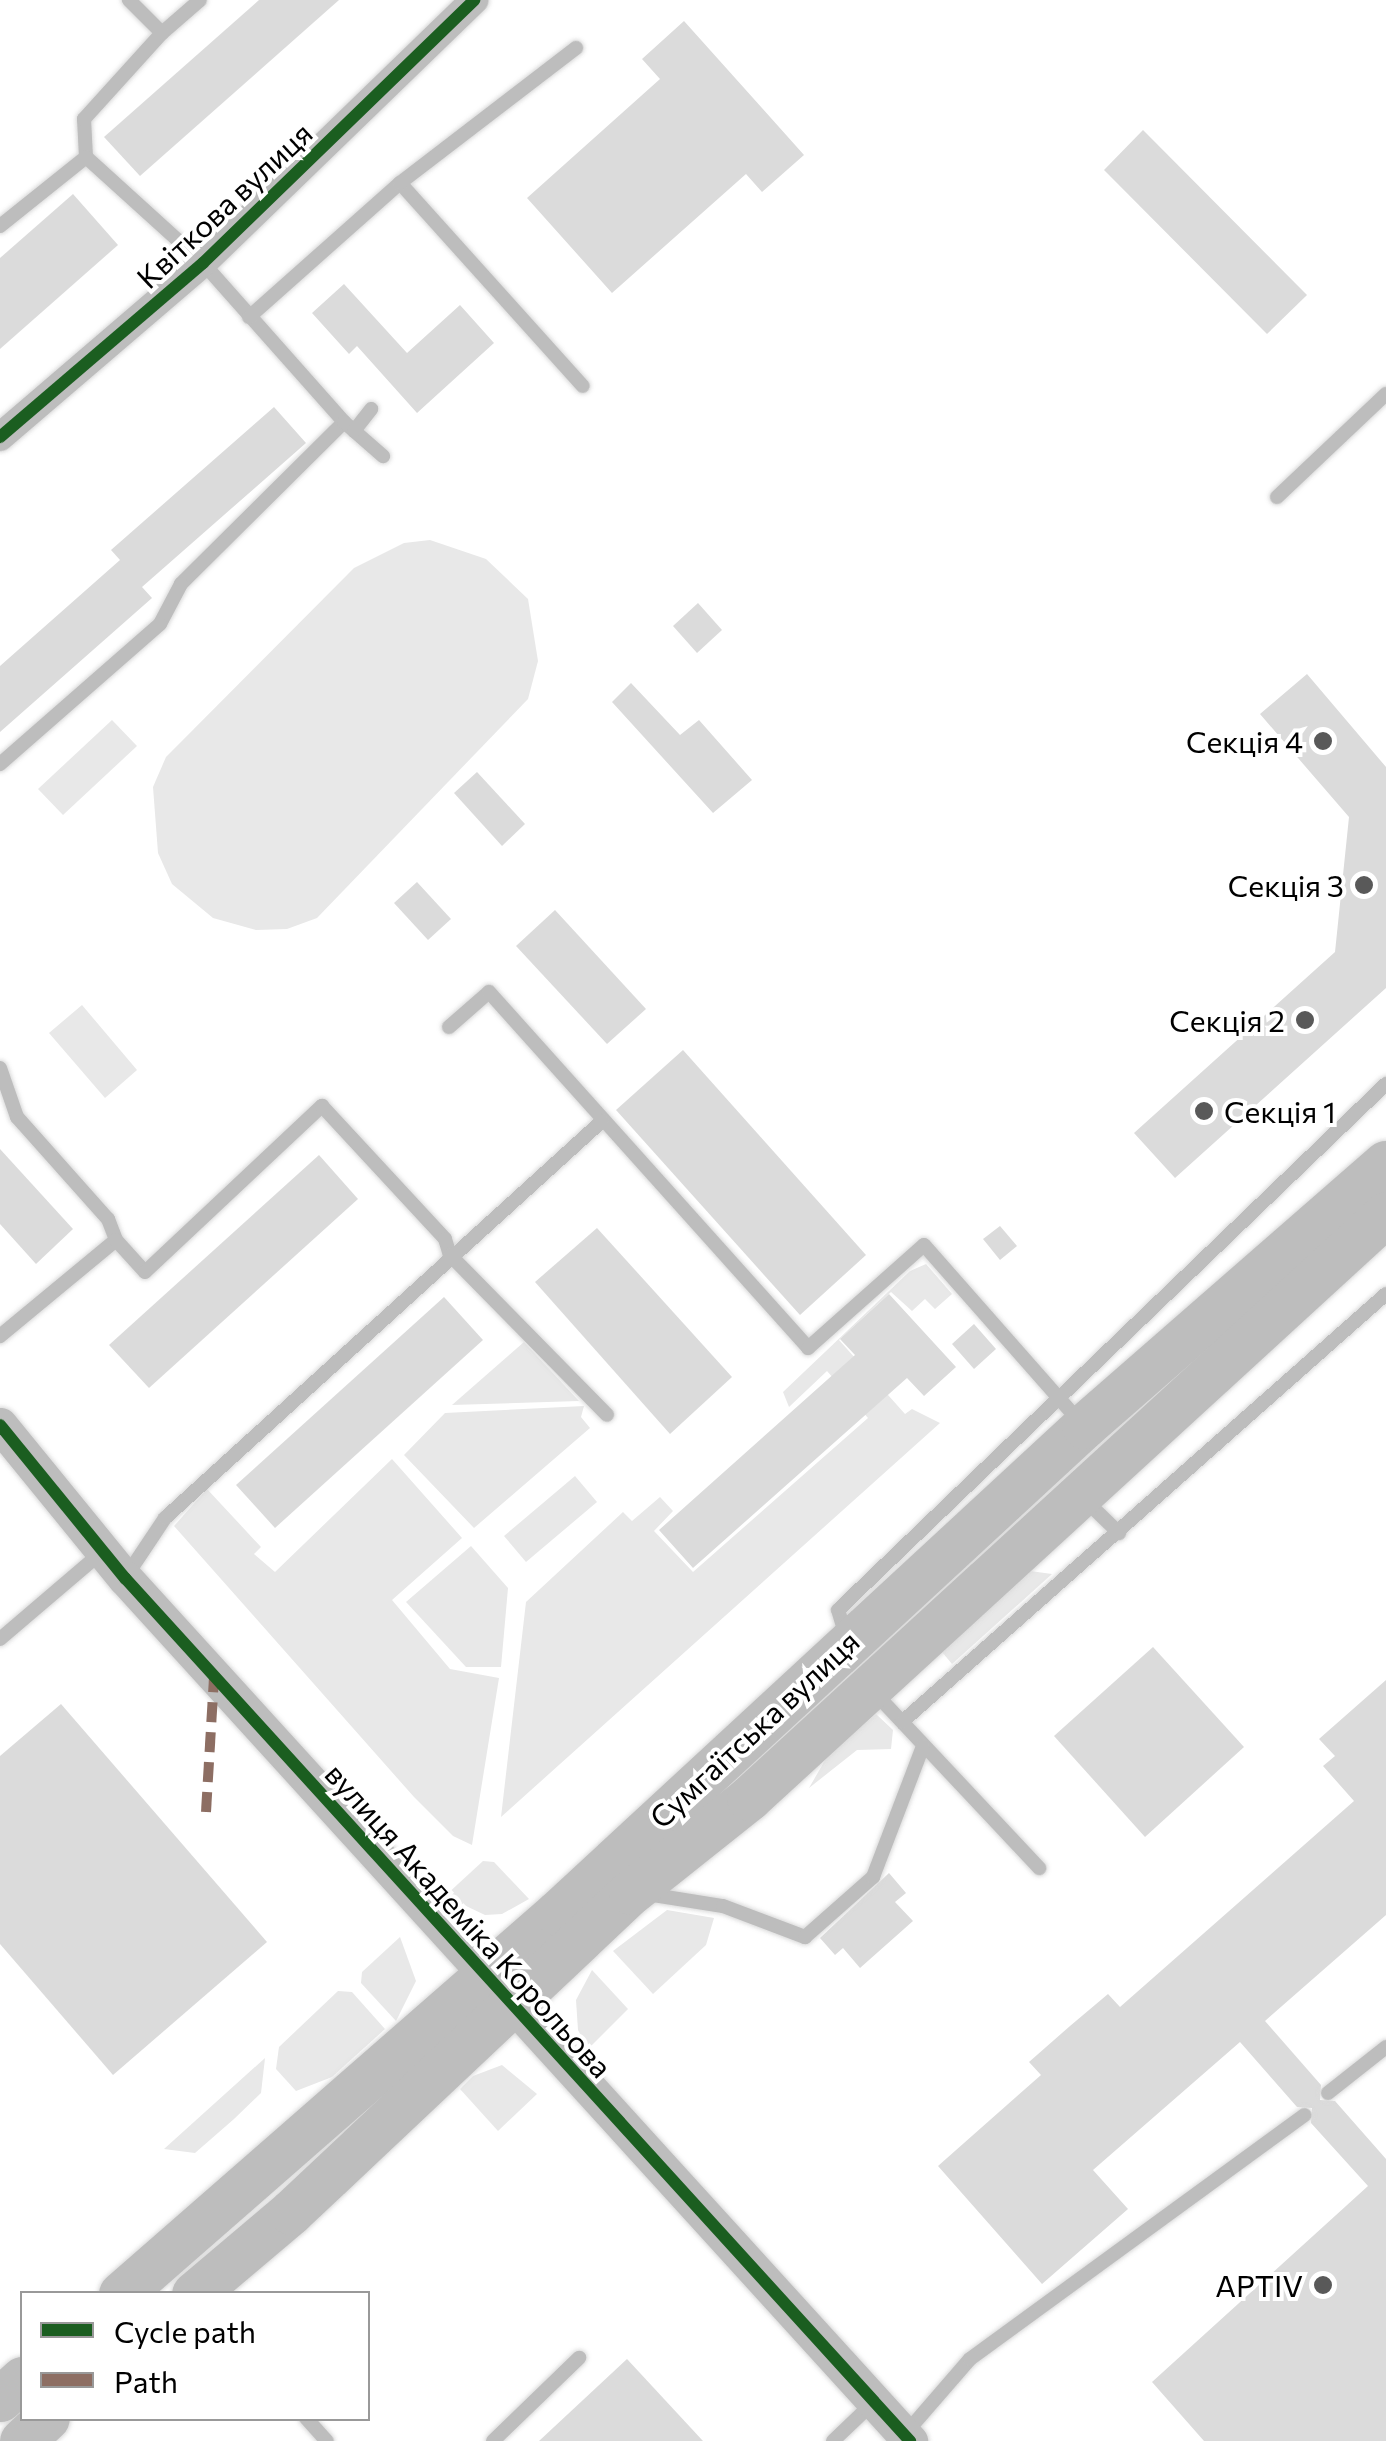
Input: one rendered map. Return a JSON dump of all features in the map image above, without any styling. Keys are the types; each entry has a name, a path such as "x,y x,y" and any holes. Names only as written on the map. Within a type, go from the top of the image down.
{"main road":[{"name":"Сумгаїтська вулиця","path":"196,2291 291,2212 499,1989 847,1641 1070,1410 1386,1163"},
{"name":"Сумгаїтська вулиця","path":"125,2291 499,1989 631,1892 749,1798 1386,1214"},
{"path":"0,2399 20,2381"},
{"path":"22,2441 44,2421"}],"street":[{"name":"Квіткова вулиця","path":"0,437 202,263 474,0"},
{"name":"вулиця Академіка Корольова","path":"0,1425 114,1564 907,2438"}],"lane":[{"path":"129,0 162,33"},
{"path":"200,0 162,33 84,119 86,157 202,263 349,426 382,456"},
{"path":"249,317 400,184 576,48"},
{"path":"0,226 86,157"},
{"path":"400,184 584,386"},
{"path":"1277,496 1386,394"},
{"path":"0,764 160,624 181,584 371,409"},
{"path":"449,1027 489,992 808,1348 924,1245 1070,1410 1386,1084"},
{"path":"0,1068 17,1117 108,1219 116,1240 145,1272 322,1106 445,1239 450,1255 607,1415"},
{"path":"0,1638 114,1564 602,1121"},
{"path":"0,1336 116,1240"},
{"path":"902,1722 1386,1294"},
{"path":"1080,1495 1119,1533"},
{"path":"869,1687 1039,1868"},
{"path":"631,1892 722,1906 805,1938 873,1877 923,1746"},
{"path":"1328,2094 1386,2046"},
{"path":"907,2438 970,2359 1304,2115"},
{"path":"494,2441 579,2358"},
{"path":"832,2441 874,2401"},
{"path":"309,2421 328,2441"}],"shaded area":[{"path":"430,540 486,559 528,599 538,661 528,699 317,918 287,929 256,930 213,918 172,884 158,853 153,787 166,757 354,568 404,543"},
{"path":"112,720 137,746 63,815 38,789"},
{"path":"82,1005 137,1070 105,1098 49,1033"},
{"path":"926,1264 952,1294 935,1309 925,1299 912,1311 891,1292 839,1340 905,1414 912,1409 940,1423 501,1817 526,1602 623,1512 632,1521 660,1497 673,1511 654,1531 693,1572 868,1418 827,1371 789,1407 783,1392 910,1271"},
{"path":"524,1342 579,1401 452,1405"},
{"path":"584,1406 581,1417 590,1428 474,1528 404,1455 445,1413"},
{"path":"392,1459 462,1538 392,1600 450,1669 499,1678 472,1845 453,1836 414,1797 174,1526 207,1489 261,1547 254,1554 275,1572"},
{"path":"575,1476 597,1502 526,1562 504,1536"},
{"path":"471,1546 508,1588 501,1667 466,1667 406,1602"},
{"path":"1030,1571 1052,1574 952,1664 942,1652"},
{"path":"876,1714 893,1730 891,1749 857,1750 809,1788 828,1755"},
{"path":"483,1861 494,1862 529,1899 502,1914 485,1915 445,1896"},
{"path":"667,1910 714,1918 706,1945 653,1994 613,1951"},
{"path":"400,1937 416,1981 396,2021 361,1983 362,1972"},
{"path":"592,1970 628,2009 588,2049 578,2030 576,2000"},
{"path":"338,1991 352,1992 385,2029 332,2077 296,2091 276,2069 279,2047"},
{"path":"265,2058 261,2093 234,2119 195,2153 164,2149"},
{"path":"502,2065 537,2094 498,2131 460,2089 473,2076"}],"building":[{"path":"259,0 339,0 140,176 104,137"},
{"path":"684,21 804,155 762,192 746,174 612,293 527,198 660,79 642,59"},
{"path":"1143,130 1307,295 1267,334 1104,170"},
{"path":"73,194 118,245 0,349 0,258"},
{"path":"344,284 407,353 460,305 494,343 417,413 357,346 349,354 312,313"},
{"path":"274,407 306,443 142,587 152,598 0,732 0,666 120,560 111,550"},
{"path":"698,603 722,630 697,653 673,626"},
{"path":"1307,674 1386,767 1386,988 1175,1178 1134,1133 1335,952 1349,817 1260,714"},
{"path":"631,683 680,735 699,720 752,780 713,813 612,702"},
{"path":"477,772 525,824 502,846 454,793"},
{"path":"417,882 451,919 428,940 394,903"},
{"path":"555,910 646,1009 607,1044 516,946"},
{"path":"683,1050 866,1255 800,1315 616,1110"},
{"path":"0,1149 73,1229 36,1264 0,1224"},
{"path":"319,1155 358,1199 149,1388 109,1345"},
{"path":"1000,1226 1017,1246 1000,1260 983,1239"},
{"path":"597,1228 732,1377 670,1434 535,1282"},
{"path":"889,1294 956,1367 924,1396 907,1378 693,1568 659,1530 855,1355 840,1339"},
{"path":"444,1297 483,1340 275,1528 236,1485"},
{"path":"974,1324 996,1349 974,1369 952,1344"},
{"path":"1153,1647 1244,1747 1145,1837 1054,1736"},
{"path":"1386,1680 1386,1915 1265,2021 1321,2085 1320,2100 1335,2101 1386,2159 1386,2441 1204,2441 1152,2382 1368,2186 1311,2123 1312,2108 1297,2107 1240,2042 1093,2170 1128,2209 1042,2284 938,2166 1041,2075 1029,2062 1070,2026 1108,1994 1120,2007 1354,1801 1323,1766 1335,1756 1319,1739"},
{"path":"61,1704 267,1942 113,2075 0,1944 0,1756"},
{"path":"889,1873 906,1893 895,1902 913,1921 860,1968 843,1948 835,1955 820,1938"},
{"path":"627,2359 703,2441 539,2441"}],"marked path":[{"path":"206,1812 214,1676"}],"cycle path":[{"path":"0,437 203,263 474,0"},
{"path":"0,1425 125,1578 910,2441"}],"place":[{"name":"Секція 4","path":"1323,741"},
{"name":"Секція 3","path":"1364,885"},
{"name":"Секція 2","path":"1305,1020"},
{"name":"Секція 1","path":"1204,1111"},
{"name":"APTIV","path":"1323,2285"}]}
